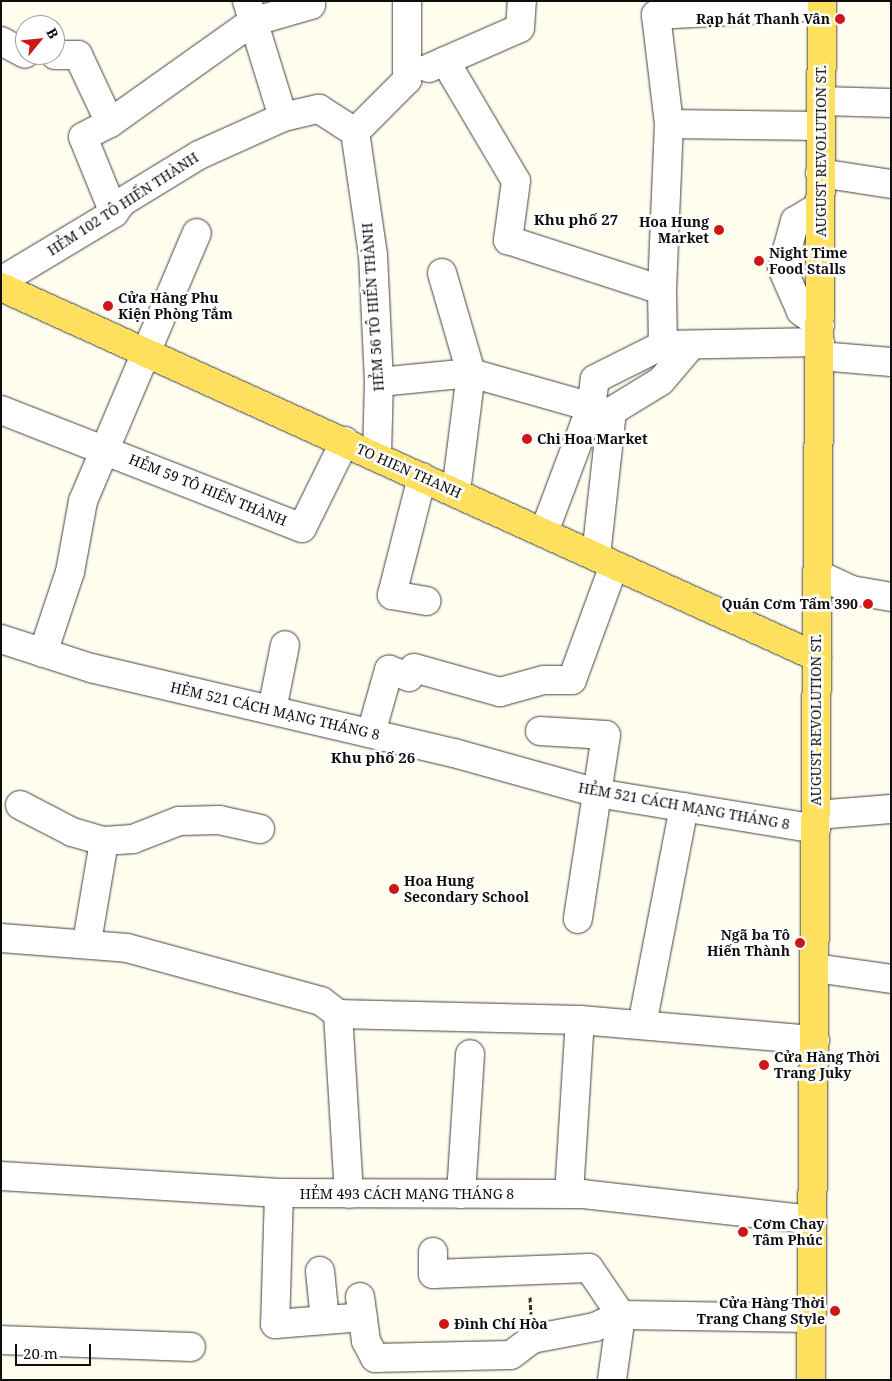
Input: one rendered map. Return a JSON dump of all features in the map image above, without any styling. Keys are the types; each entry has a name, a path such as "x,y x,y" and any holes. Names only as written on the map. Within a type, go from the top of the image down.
{"main road":[{"name":"AUGUST REVOLUTION ST.","path":"811,1380 822,4"},
{"name":"TO HIEN THANH","path":"1,287 377,456 816,657"}],"street":[{"path":"114,214 83,137 110,123 250,12 311,5 310,1"},
{"path":"407,1 407,80"},
{"path":"355,132 407,80 520,28 522,1"},
{"path":"371,733 388,670 409,677 414,668 500,692 544,680 572,680 605,560 612,411 661,381 676,347 662,290 669,124 656,15 703,7 822,4"},
{"path":"250,12 283,117"},
{"path":"1,41 15,49"},
{"path":"65,54 78,55 110,123"},
{"path":"445,61 516,181 508,240 662,290"},
{"path":"669,124 820,113 891,103"},
{"name":"HẺM 102 TÔ HIẾN THÀNH","path":"1,281 114,214 122,202 199,154 283,117 319,109 355,132"},
{"name":"HẺM 56 TÔ HIẾN THÀNH","path":"355,132 373,254 379,382 377,456"},
{"path":"820,173 891,184"},
{"path":"820,206 795,221 782,268 801,312 820,341"},
{"path":"44,653 70,572 83,501 108,450 149,354 196,233"},
{"path":"442,273 471,373 456,492"},
{"path":"544,532 591,406 595,379 676,347 820,341 891,362"},
{"path":"379,382 471,373 591,406"},
{"path":"1,410 108,450"},
{"name":"HẺM 59 TÔ HIẾN THÀNH","path":"108,450 302,528 345,442"},
{"path":"422,477 392,595 426,601"},
{"path":"817,574 851,590 891,597"},
{"name":"HẺM 521 CÁCH MẠNG THÁNG 8","path":"1,639 44,653 371,733 597,793 684,807 816,822 891,809"},
{"path":"272,710 285,646"},
{"path":"540,730 606,735 578,919"},
{"path":"20,806 72,832 104,841 133,839 179,821 219,820 260,829"},
{"path":"642,1026 684,807"},
{"path":"87,942 104,841"},
{"path":"1,938 87,942 127,948 321,1001 338,1014 580,1020 815,1040"},
{"path":"815,968 891,979"},
{"path":"338,1014 349,1194"},
{"path":"569,1194 580,1020"},
{"path":"461,1194 470,1054"},
{"name":"HẺM 493 CÁCH MẠNG THÁNG 8","path":"1,1176 279,1193 569,1194 812,1220"},
{"path":"279,1193 275,1324 325,1320 361,1307 366,1341 375,1358 389,1369 447,1368 511,1355 532,1339 595,1328 621,1315 811,1318"},
{"path":"433,1252 433,1274 529,1272 589,1268 621,1315 612,1380"},
{"path":"320,1271 325,1320"},
{"path":"1,1340 191,1347"}],"path":[{"path":"529,1272 532,1339"}],"place":[{"name":"Rạp hát Thanh Vân","path":"840,19"},
{"name":"Hoa Hung Market","path":"719,230"},
{"name":"Night Time Food Stalls","path":"759,261"},
{"name":"Cửa Hàng Phụ Kiện Phòng Tắm","path":"108,306"},
{"name":"Chi Hoa Market","path":"527,439"},
{"name":"Quán Cơm Tấm 390","path":"868,604"},
{"name":"Hoa Hung Secondary School","path":"394,889"},
{"name":"Ngã ba Tô Hiến Thành","path":"800,943"},
{"name":"Cửa Hàng Thời Trang Juky","path":"764,1065"},
{"name":"Cơm Chay Tâm Phúc","path":"743,1232"},
{"name":"Cửa Hàng Thời Trang Chang Style","path":"835,1311"},
{"name":"Đình Chí Hòa","path":"444,1324"}],"district":[{"name":"Khu phố 27","path":"576,220"},
{"name":"Khu phố 26","path":"373,758"}]}
